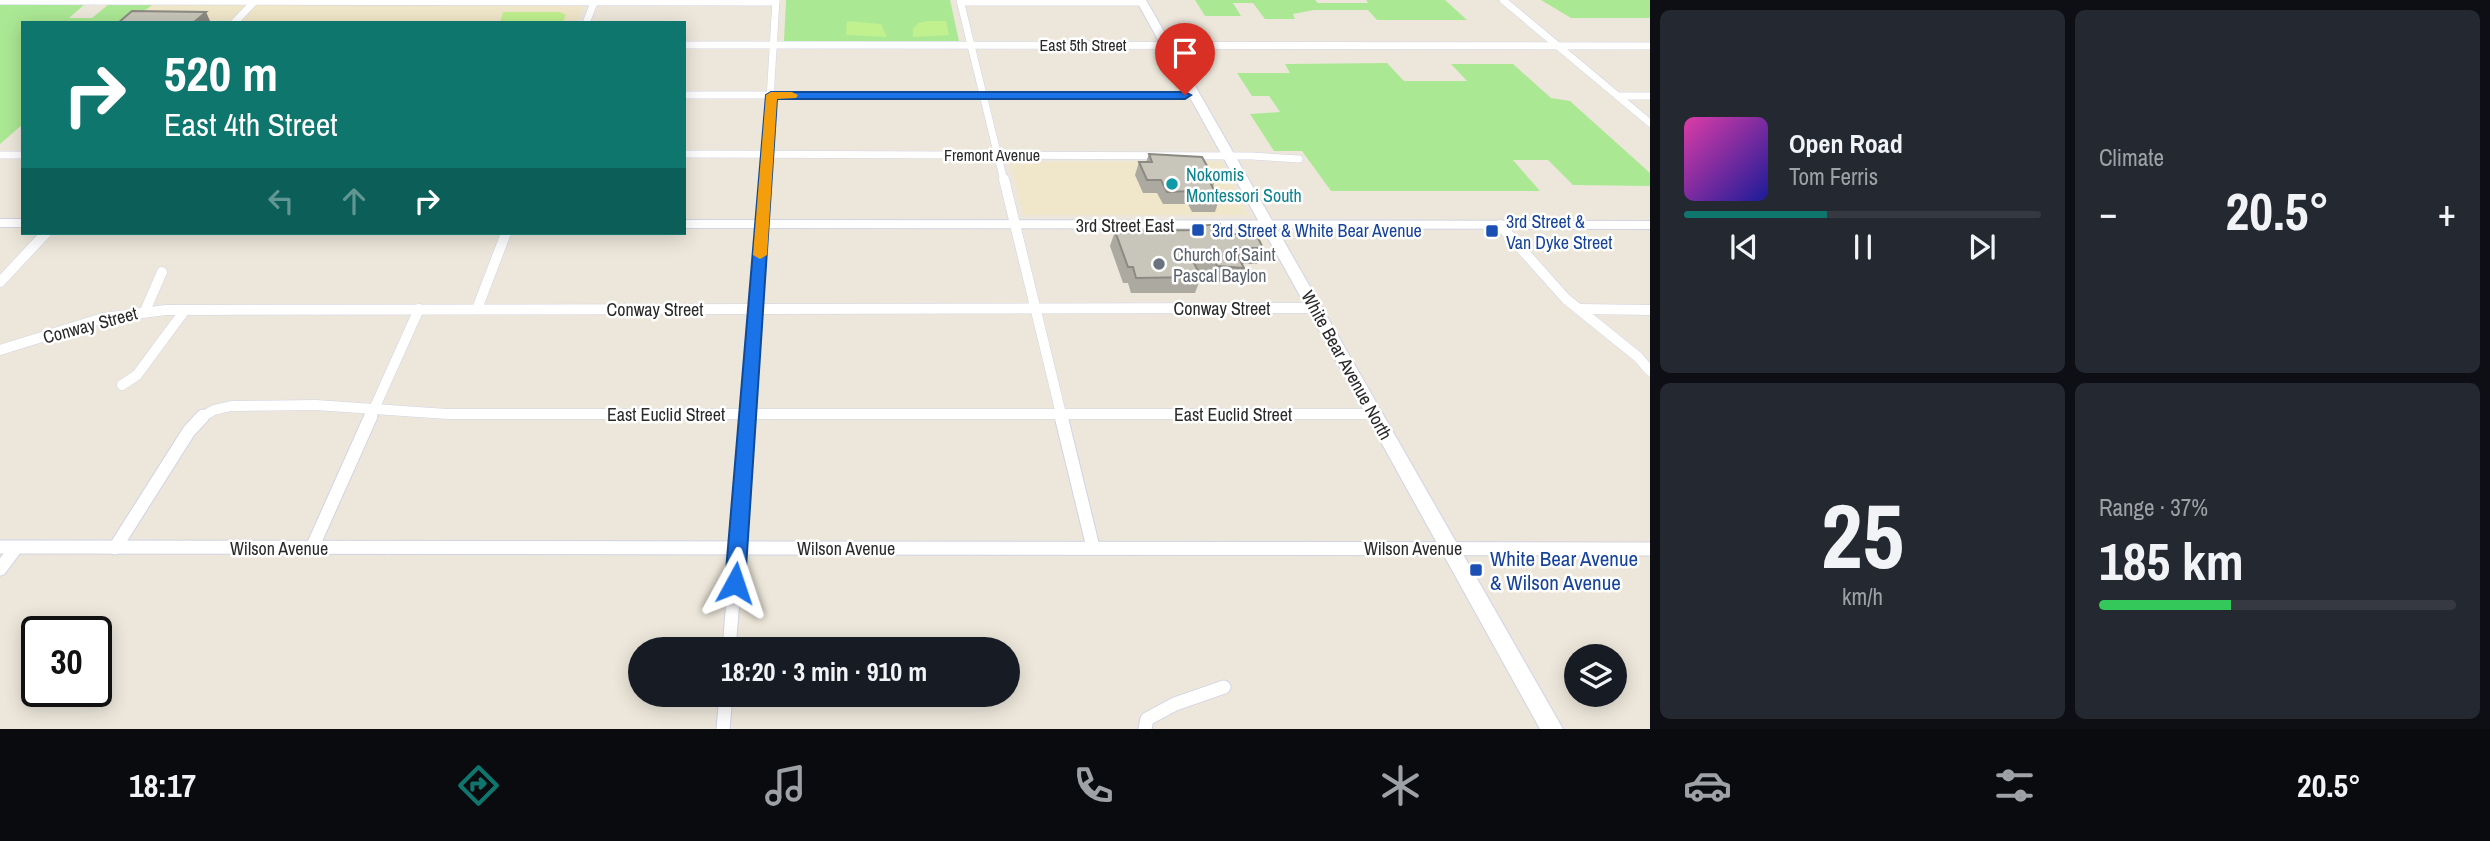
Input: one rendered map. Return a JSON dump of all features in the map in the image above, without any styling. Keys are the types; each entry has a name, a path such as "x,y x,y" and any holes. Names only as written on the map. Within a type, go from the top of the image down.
{"main road":[{"name":"White Bear Avenue North","path":"1142,1 1552,729"}],"street":[{"path":"1503,0 1650,123"},
{"path":"0,1 776,1 757,309 730,637"},
{"path":"236,21 255,1"},
{"path":"587,21 595,1"},
{"path":"1093,547 960,1 1142,1"},
{"name":"East 5th Street","path":"686,45 1650,46"},
{"path":"686,95 1194,95"},
{"path":"1618,96 1650,96"},
{"path":"0,155 21,155"},
{"name":"Fremont Avenue","path":"686,155 1229,156 1299,159"},
{"path":"0,223 21,223"},
{"name":"3rd Street East","path":"686,223 1650,225"},
{"path":"1500,225 1566,299 1638,357 1650,371"},
{"path":"0,282 44,235"},
{"path":"477,309 505,235"},
{"path":"145,311 162,272"},
{"path":"312,548 419,309"},
{"name":"Conway Street","path":"0,350 103,318 145,311 1315,309"},
{"path":"1580,309 1650,310"},
{"path":"122,385 137,374 185,310"},
{"name":"East Euclid Street","path":"115,548 189,431 206,414 238,405 316,405 447,414 1374,414"},
{"name":"Wilson Avenue","path":"0,547 1650,549"},
{"path":"0,569 15,549"},
{"path":"1144,729 1147,719 1175,704 1224,687"},
{"path":"723,729 725,707"}],"shaded area":[{"path":"152,5 584,5 578,21 120,21 139,16"},
{"path":"1010,162 1221,162 1248,215 1024,215"}],"green space":[{"path":"786,0 950,0 959,41 784,41"},
{"path":"1195,0 1368,3 1366,0 1445,0 1467,20 1377,20 1368,10 1314,10 1293,14 1295,19 1265,19 1253,3 1233,3 1241,16 1205,16"},
{"path":"1541,0 1650,0 1650,18 1571,18"},
{"path":"0,4 85,4 69,18 92,18 109,4 152,5 139,14 118,21 21,21 21,126 0,144"},
{"path":"503,12 560,12 566,15 563,21 501,21"},
{"path":"847,21 881,24 887,37 846,35"},
{"path":"946,21 949,35 913,37 913,29 918,23"},
{"path":"1387,63 1404,81 1467,81 1451,64 1513,64 1551,98 1570,101 1650,173 1650,186 1573,185 1548,160 1513,160 1540,191 1331,191 1302,151 1274,151 1250,114 1280,112 1269,96 1252,96 1237,73 1290,73 1285,64"}],"building":[{"path":"132,11 206,12 195,21 120,21"},
{"path":"1149,154 1202,157 1215,180 1209,180 1219,200 1196,200 1192,191 1167,192 1161,180 1147,180 1139,162 1152,162"},
{"path":"1220,224 1225,234 1256,234 1263,248 1234,248 1244,268 1217,266 1214,259 1192,259 1201,277 1136,278 1133,267 1128,267 1115,231 1200,230 1198,226"}],"slow traffic":[{"path":"760,255 771,95 792,95"}],"place":[{"name":"Nokomis Montessori South","path":"1172,184"},
{"name":"3rd Street & White Bear Avenue","path":"1198,230"},
{"name":"3rd Street & Van Dyke Street","path":"1492,231"},
{"name":"Church of Saint Pascal Baylon","path":"1159,264"},
{"name":"White Bear Avenue & Wilson Avenue","path":"1476,570"}],"route":[{"path":"735,583 758,302 771,95 1185,95"}]}
